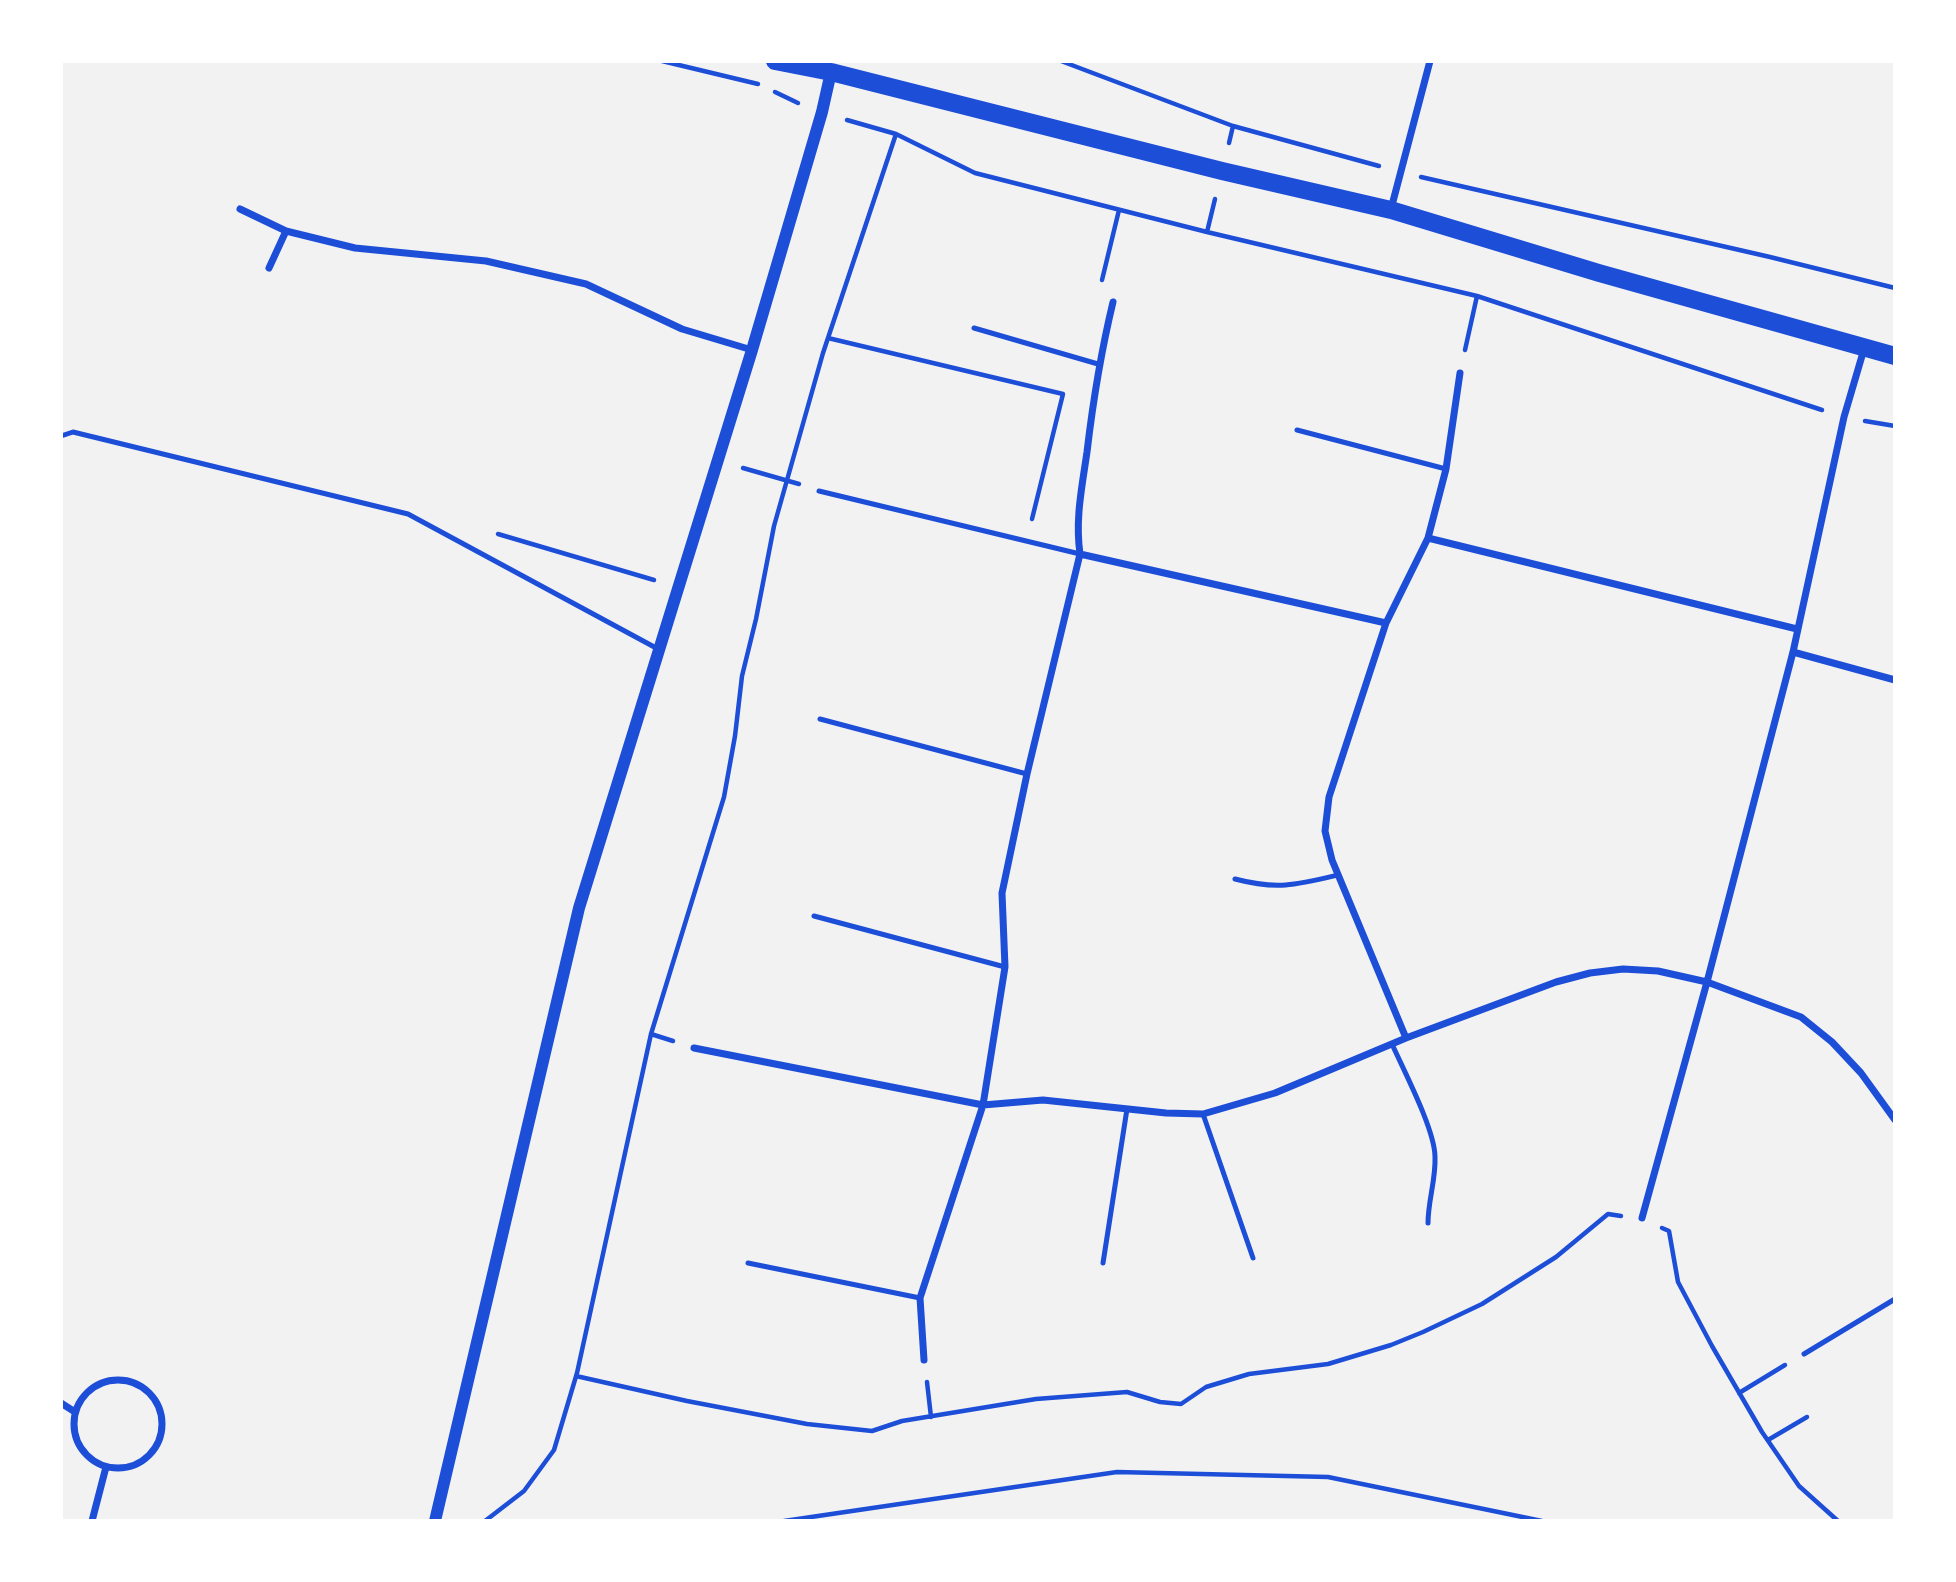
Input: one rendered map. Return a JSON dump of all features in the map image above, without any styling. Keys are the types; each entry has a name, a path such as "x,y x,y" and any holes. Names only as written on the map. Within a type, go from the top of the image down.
{"main road":[{"path":"775,61 831,72 1222,171 1391,210 1599,273 1895,356"}],"street":[{"path":"1391,210 1430,61"},
{"path":"435,1521 579,908 752,350 822,112 831,72"},
{"path":"240,209 286,231 355,248 486,261 586,284 682,329 752,350"},
{"path":"269,268 286,231"},
{"path":"924,1360 920,1298 983,1105 1005,967 1002,893 1027,774 1080,554 1077,528 1098,364 1113,302"},
{"path":"1642,1218 1793,652 1844,417 1864,348"},
{"path":"1406,1038 1338,876 1325,831 1329,797 1386,623 1428,538 1446,469 1460,373"},
{"path":"1428,538 1797,629"},
{"path":"1080,554 1386,623"},
{"path":"1793,652 1895,680"},
{"path":"694,1048 983,1105 1043,1100 1166,1113 1203,1114 1275,1093 1406,1038 1556,982 1590,973 1623,969 1658,971 1707,982 1801,1017 1832,1042 1894,1115"},
{"path":"121,1379 135,1382 148,1390 157,1402 163,1416 162,1431 157,1445 148,1457 135,1465 121,1468 106,1466 93,1461 76,1439 75,1412 82,1398 106,1381 121,1379"},
{"path":"61,1403 75,1412"},
{"path":"92,1521 106,1466"}],"lane":[{"path":"974,328 1098,364"},
{"path":"1297,430 1446,469"},
{"path":"61,436 73,432 408,514 660,650"},
{"path":"819,491 1080,554"},
{"path":"820,719 1027,774"},
{"path":"1235,879 1274,887 1293,886 1338,876"},
{"path":"814,916 1005,967"},
{"path":"1392,1044 1432,1136 1435,1157 1428,1203 1428,1223"},
{"path":"1103,1263 1127,1109"},
{"path":"1203,1114 1253,1258"},
{"path":"748,1264 920,1298"},
{"path":"1804,1354 1895,1299"}],"path":[{"path":"662,61 768,86 781,96 822,112"},
{"path":"690,68 692,61"},
{"path":"1061,61 1233,126 1401,172 1895,288"},
{"path":"841,118 896,134 975,173 1477,296 1844,417 1895,426"},
{"path":"485,1521 524,1491 554,1450 576,1376 651,1034 724,797 742,676 774,526 828,338 896,134"},
{"path":"1113,302 1099,293 1119,210"},
{"path":"1460,373 1477,296"},
{"path":"828,338 1063,394 1027,541"},
{"path":"717,462 787,479 819,491"},
{"path":"576,1376 807,1424 872,1431 902,1421 1036,1399 1127,1392 1160,1402 1181,1404 1206,1387 1249,1374 1328,1364 1391,1345 1482,1304 1556,1258 1608,1214 1642,1218 1669,1231 1678,1282 1739,1393 1798,1486 1838,1521"},
{"path":"1739,1393 1804,1354"},
{"path":"924,1360 932,1417"},
{"path":"1768,1440 1807,1417"},
{"path":"784,1521 1116,1472 1328,1477 1542,1521"}]}
